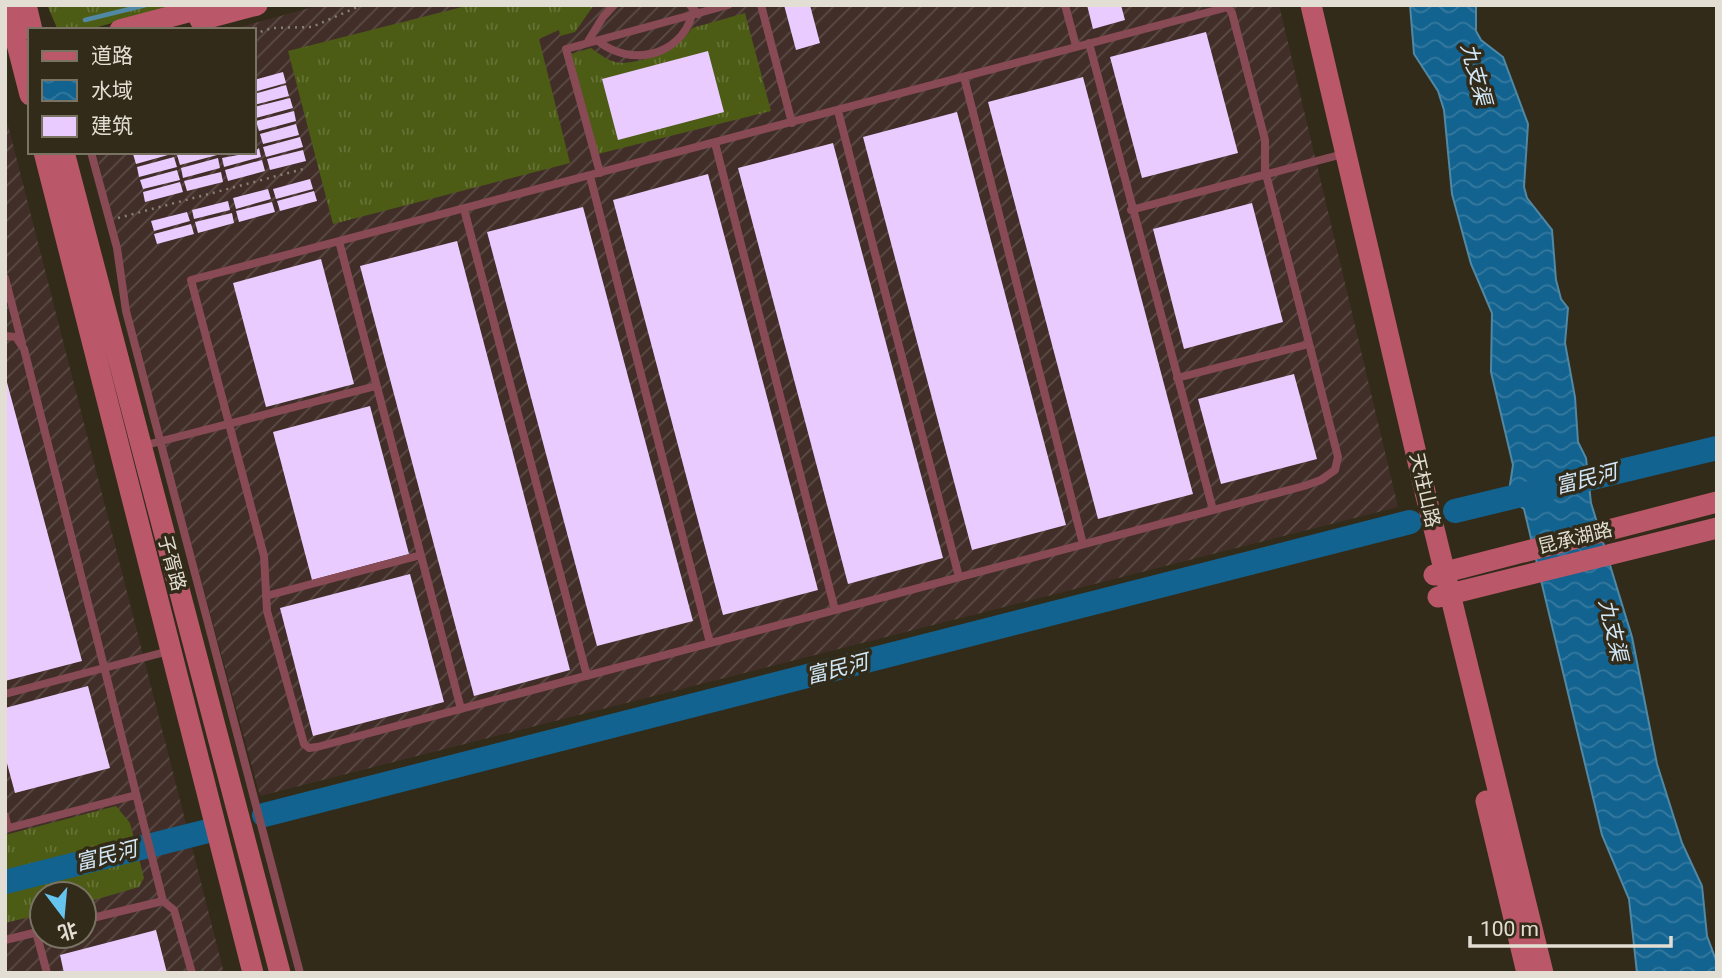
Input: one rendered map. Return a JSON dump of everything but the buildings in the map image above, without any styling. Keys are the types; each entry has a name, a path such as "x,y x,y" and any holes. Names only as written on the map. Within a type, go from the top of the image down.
{"street":[{"path":"7,5 28,90"},
{"path":"26,5 32,28"},
{"path":"128,28 214,5"},
{"path":"171,28 257,5"},
{"name":"天柱山路","path":"1298,5 1340,155 1439,573 1527,973"},
{"name":"天柱山路","path":"1311,5 1340,155"},
{"name":"子胥路","path":"45,154 253,973"},
{"name":"子胥路","path":"65,154 151,444 281,973"},
{"name":"昆承湖路","path":"1439,573 1717,502"},
{"name":"昆承湖路","path":"1444,595 1717,528"},
{"name":"天柱山路","path":"1444,595 1544,973"}],"lane":[{"path":"587,43 614,5"},
{"path":"691,5 695,14"},
{"path":"600,173 566,49 728,5"},
{"path":"761,5 792,123"},
{"path":"1065,5 1076,46"},
{"path":"1221,7 1231,9 1265,140 1266,174 1338,457 1335,470 1321,480 1304,486 461,709 309,748 304,744 266,596 264,556 191,280 838,111 1221,7"},
{"path":"598,41 619,55 633,57 660,51 681,39 695,14"},
{"path":"1089,43 1131,210 1213,510"},
{"path":"964,77 1083,544"},
{"path":"838,111 959,577"},
{"path":"715,144 835,610"},
{"path":"92,154 109,220 151,444 300,973"},
{"path":"1131,210 1340,155"},
{"path":"590,176 710,643"},
{"path":"464,209 587,676"},
{"path":"339,242 461,709"},
{"path":"5,278 157,879 163,901 174,910 192,973"},
{"path":"5,336 16,337 24,349"},
{"path":"1177,378 1309,344"},
{"path":"151,444 376,386"},
{"path":"266,596 421,555"},
{"path":"5,694 170,651"},
{"path":"5,816 7,828 136,795"},
{"path":"98,917 163,901"},
{"path":"5,940 28,935"},
{"path":"43,950 47,973"}],"path":[{"path":"256,33 272,27 312,27 362,5"},
{"path":"5,115 10,117"},
{"path":"109,220 307,168"}],"shaded area":[{"path":"320,5 1279,5 1398,507 260,796 131,323 117,240 96,154 256,154 256,28 236,28"},
{"path":"5,122 8,125 224,973 5,973"}],"green space":[{"path":"47,5 177,5 94,28 57,28"},
{"path":"470,5 594,5 575,32 560,36 559,30 539,39 570,163 333,224 288,51"},
{"path":"745,13 771,111 598,154 571,54 591,48 620,63 640,60 670,48 692,28"},
{"path":"116,806 130,823 144,878 139,887 98,899 98,880 28,880 28,917 5,923 5,835"}],"water":[{"name":"九支渠","path":"1410,5 1476,5 1476,31 1481,40 1503,57 1528,124 1524,187 1527,198 1552,230 1556,280 1561,299 1568,308 1565,343 1575,397 1578,442 1586,458 1591,503 1632,637 1657,764 1682,843 1702,886 1707,936 1717,963 1717,973 1637,973 1629,899 1602,835 1524,509 1508,498 1513,465 1491,372 1492,313 1471,264 1452,194 1444,110 1438,91 1414,54"}],"waterway":[{"path":"85,20 146,5"},
{"name":"富民河","path":"1455,511 1717,448"},
{"name":"富民河","path":"264,815 1410,522"},
{"name":"富民河","path":"5,882 208,831"}]}
